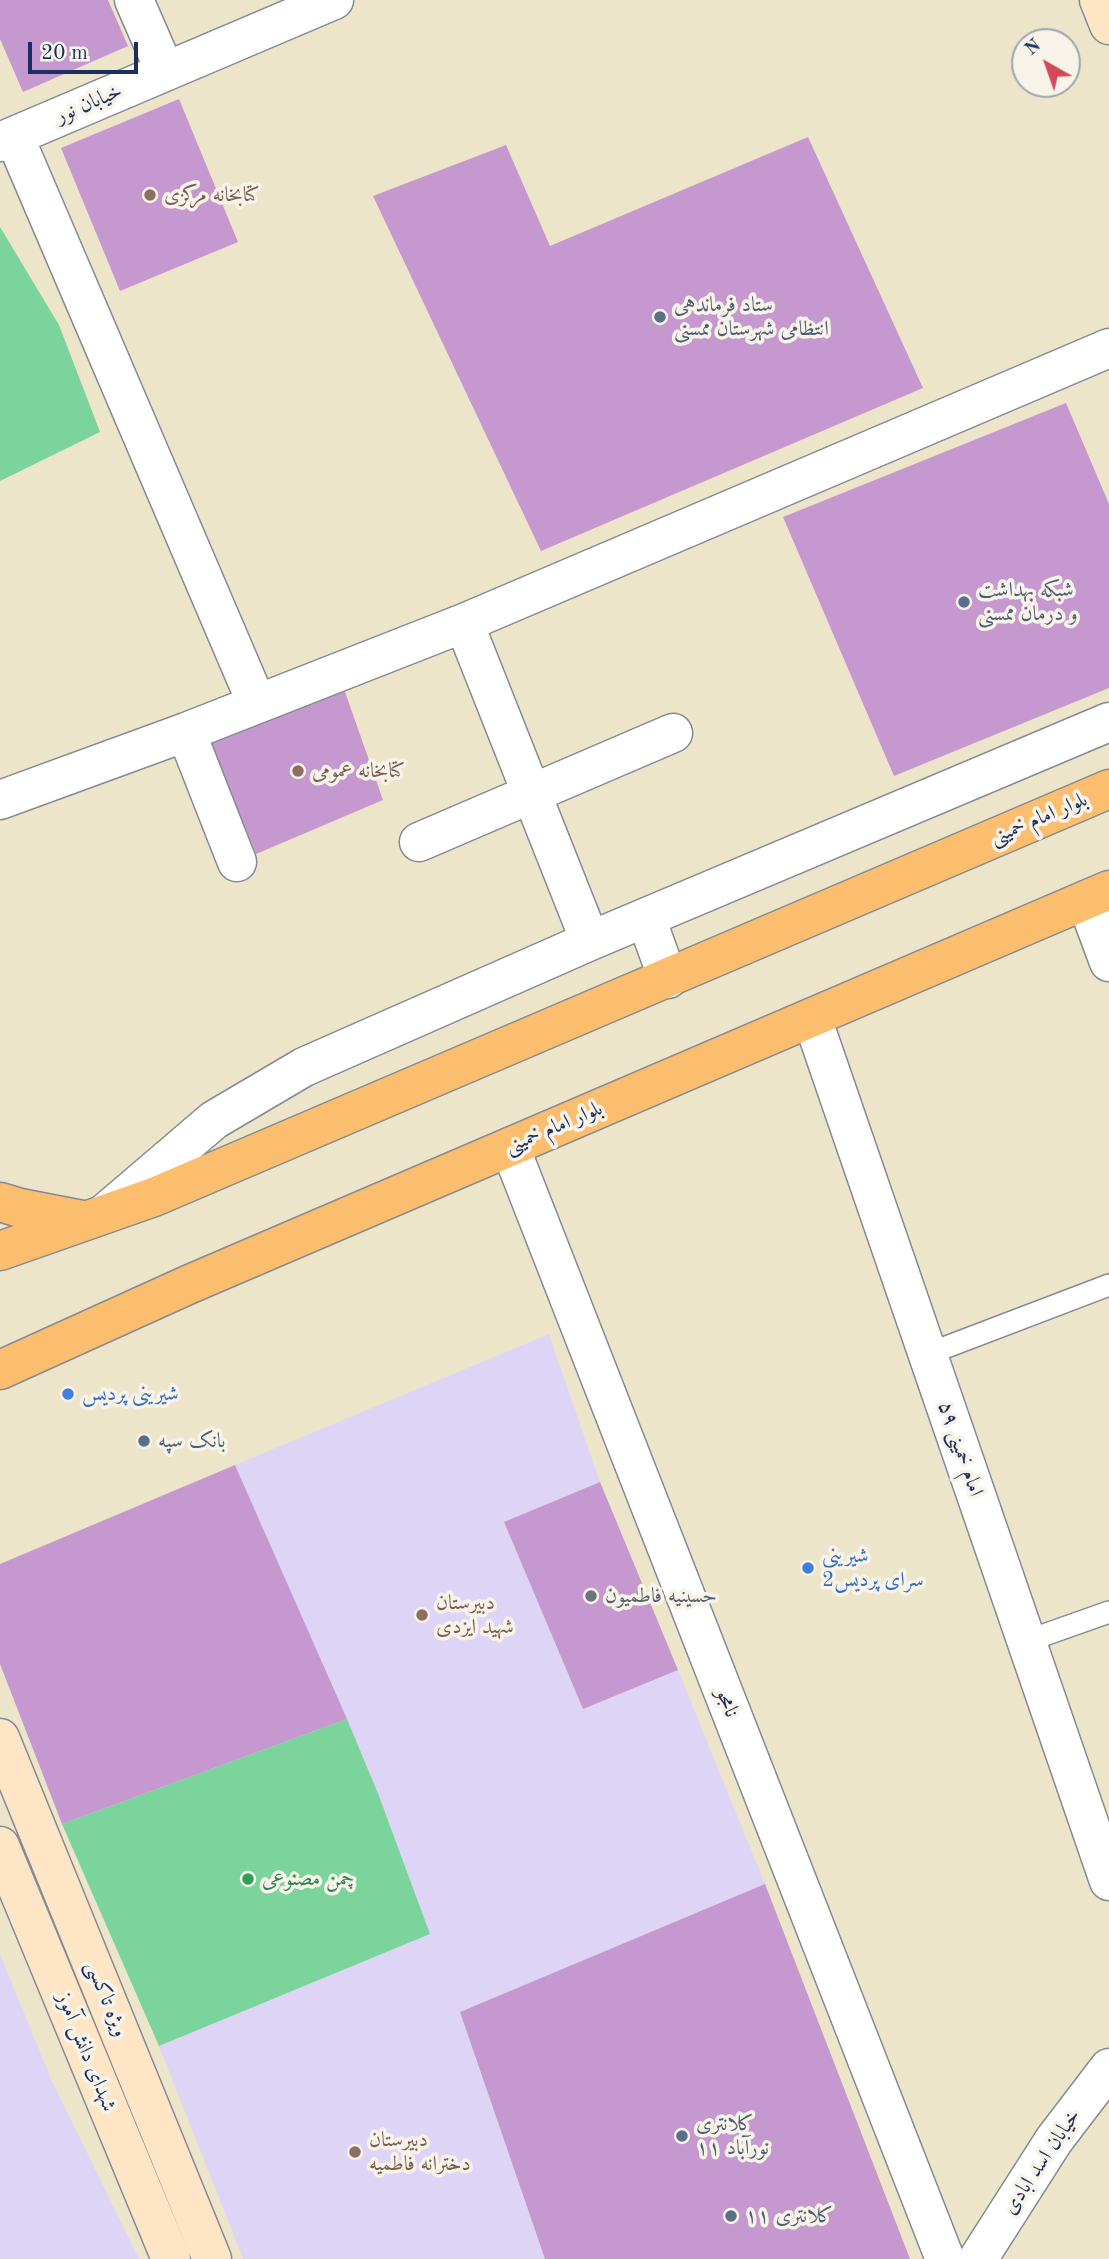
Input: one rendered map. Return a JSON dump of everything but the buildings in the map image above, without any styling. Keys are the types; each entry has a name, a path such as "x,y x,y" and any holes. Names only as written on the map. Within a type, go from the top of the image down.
{"main road":[{"name":"بلوار امام خمينی","path":"0,1251 154,1197 1109,789"},
{"name":"بلوار امام خمينی","path":"0,1370 190,1284 1098,895"},
{"path":"0,1202 20,1208 94,1217"}],"street":[{"path":"134,0 165,71"},
{"path":"1099,0 1109,25"},
{"name":"خیابان نور","path":"7,139 323,2"},
{"path":"7,139 257,704"},
{"path":"0,800 186,733 464,623 1109,348"},
{"path":"464,623 590,942"},
{"path":"94,1217 214,1120 304,1067 646,918 1109,722"},
{"path":"186,733 237,862"},
{"path":"419,842 673,733"},
{"path":"1098,895 1109,962"},
{"path":"646,918 668,979"},
{"name":"امام خمينی ۵۹","path":"812,1018 1109,1881"},
{"name":"نامجو","path":"510,1147 945,2259"},
{"name":"ویژه تاکسی","path":"0,1738 212,2259"},
{"name":"شهدای دانش آموز","path":"0,1846 171,2259"},
{"name":"خیابان اسد ابادی","path":"978,2259 1054,2140 1109,2068"}],"lane":[{"path":"928,1354 1109,1285"},
{"path":"1027,1641 1109,1612"}],"shaded area":[{"path":"549,1334 600,1482 504,1522 583,1709 678,1670 765,1884 460,2012 545,2259 243,2259 159,2046 430,1934 379,1796 235,1465"},
{"path":"0,1954 51,2079 139,2259 0,2259"}],"green space":[{"path":"0,227 59,325 100,432 0,481"},
{"name":"چمن مصنوعی","path":"347,1719 379,1796 430,1934 159,2046 62,1824"}],"place":[{"name":"کتابخانه مرکزی","path":"150,195"},
{"name":"ستاد فرماندهی انتظامی شهرستان ممسنی","path":"660,317"},
{"name":"شبکه بهداشت و درمان ممسنی","path":"964,602"},
{"name":"کتابخانه عمومی","path":"298,771"},
{"name":"شیرینی پردیس","path":"68,1394"},
{"name":"بانک سپه","path":"144,1441"},
{"name":"شیرینی سرای پردیس2","path":"808,1568"},
{"name":"حسینیه فاطمیون","path":"591,1596"},
{"name":"دبیرستان شهید ایزدی","path":"422,1615"},
{"name":"چمن مصنوعی","path":"248,1879"},
{"name":"کلانتری ۱۱ نورآباد","path":"682,2136"},
{"name":"دبیرستان دخترانه فاطمیه","path":"355,2152"},
{"name":"کلانتری ۱۱","path":"731,2216"}]}
